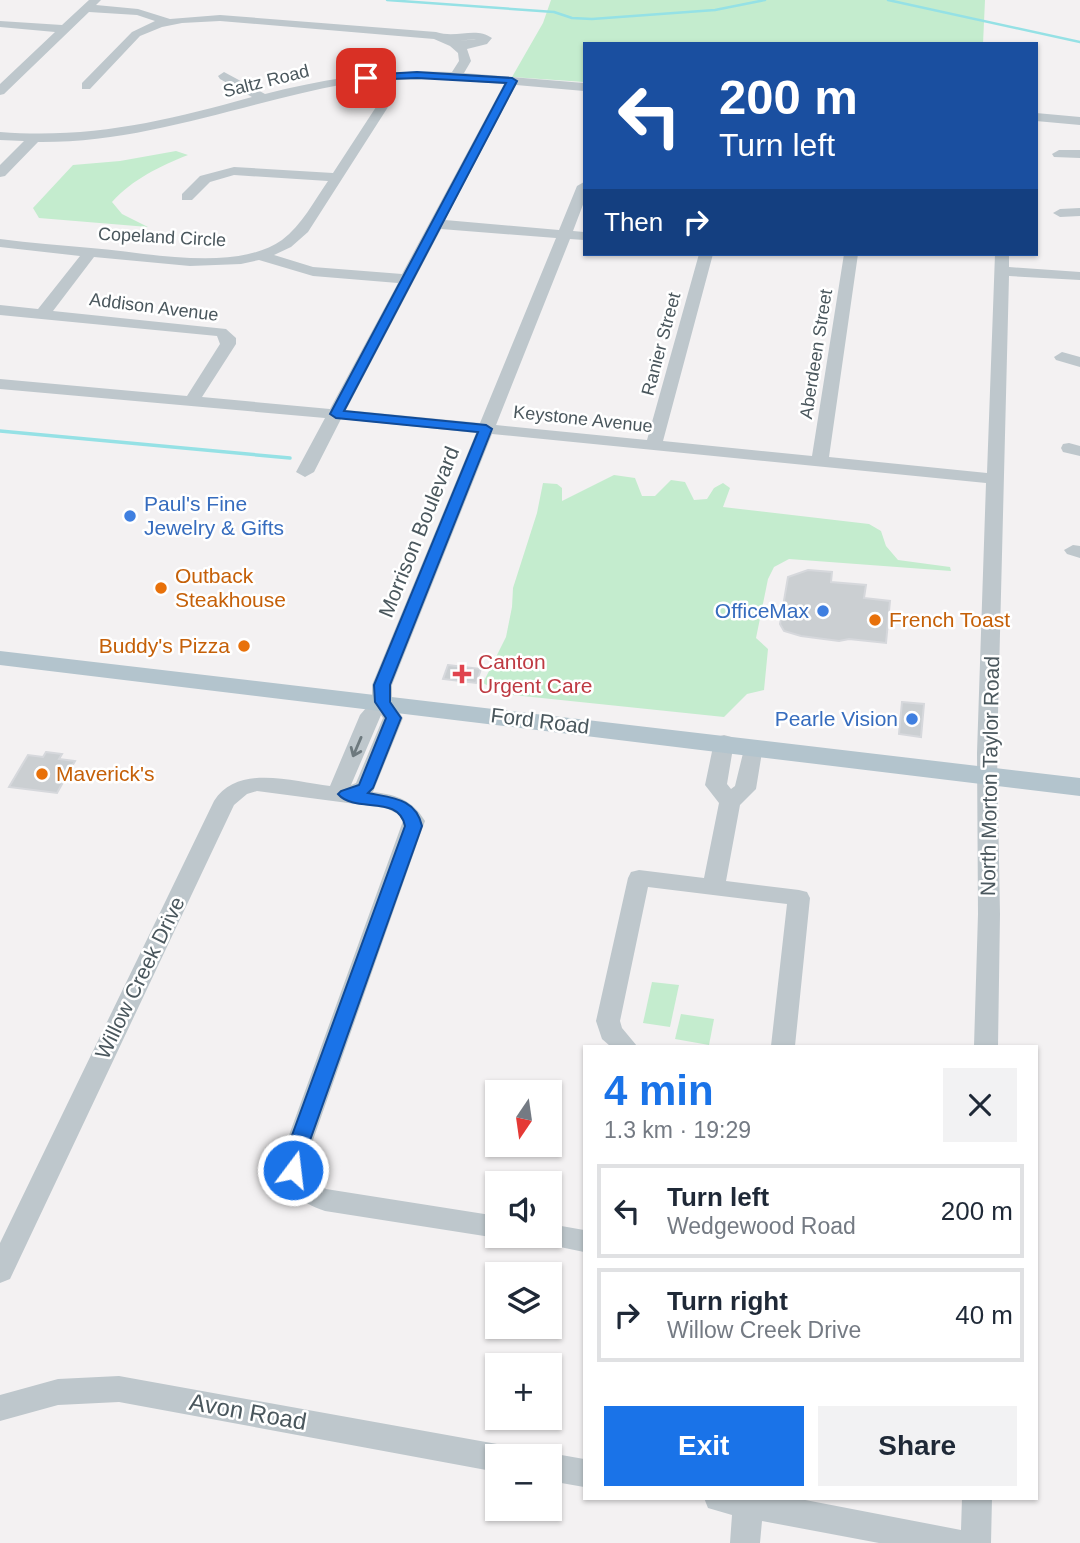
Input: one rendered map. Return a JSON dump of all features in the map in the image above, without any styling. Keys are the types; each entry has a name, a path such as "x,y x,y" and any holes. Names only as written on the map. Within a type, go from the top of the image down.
{"main road":[{"name":"Ford Road","path":"0,658 1080,787"}],"street":[{"path":"0,91 91,4 138,12 168,22"},
{"path":"86,86 136,34 168,22 194,18 411,32 447,40 459,47 465,58 455,77"},
{"path":"6,24 68,26"},
{"path":"447,40 470,35 486,38 459,47"},
{"path":"8,67 24,68"},
{"path":"224,76 264,99"},
{"name":"Saltz Road","path":"0,136 83,137 129,132 329,83 379,76 455,77 583,87"},
{"name":"Copeland Circle","path":"0,243 207,262 261,255 281,247 298,235 384,102 386,90 379,76"},
{"path":"305,471 512,81"},
{"path":"1038,117 1080,121"},
{"path":"0,173 35,138"},
{"path":"1059,154 1080,154"},
{"path":"187,197 205,179 234,171 336,177"},
{"name":"Morrison Boulevard","path":"382,702 382,685 583,189"},
{"path":"1060,213 1080,212"},
{"path":"437,224 583,236"},
{"path":"42,314 91,253"},
{"path":"261,255 303,270 407,279"},
{"name":"Ranier Street","path":"654,445 705,256"},
{"name":"Aberdeen Street","path":"820,461 851,256"},
{"name":"North Morton Taylor Road","path":"986,1045 989,914 987,774 1002,256"},
{"path":"1002,271 1080,276"},
{"name":"Addison Avenue","path":"0,310 211,329 226,335 228,344 191,402"},
{"path":"1062,357 1080,362"},
{"name":"Keystone Avenue","path":"0,384 995,479"},
{"path":"346,794 365,788 389,729 393,718 382,702"},
{"path":"724,743 716,785 730,802"},
{"path":"714,885 730,802 745,789 753,746"},
{"name":"Willow Creek Drive","path":"0,1270 225,801 239,789 257,784 346,794 401,805 411,814 414,826 293,1160 293,1170 300,1186 317,1197 485,1225"},
{"path":"624,1045 611,1032 608,1021 639,878 714,885 799,898 783,1045"},
{"path":"562,1237 583,1241"},
{"name":"Avon Road","path":"0,1408 60,1390 87,1387 119,1389 485,1456"},
{"path":"562,1469 583,1474"},
{"path":"976,1543 977,1500"},
{"path":"745,1543 749,1501 956,1543"}],"green space":[{"path":"551,0 985,0 983,42 583,42 583,82 512,77 543,23"},
{"path":"176,151 188,155 147,174 112,202 122,214 148,227 39,218 33,208 73,165 120,161"},
{"path":"614,475 635,478 642,496 655,496 671,480 685,482 694,500 707,499 714,488 723,483 730,488 723,507 869,524 881,531 886,546 898,560 950,567 951,571 789,559 774,567 768,579 756,638 768,649 764,690 747,694 724,717 503,694 483,683 506,637 513,588 537,513 543,483 557,484 562,488 562,501"},
{"path":"652,982 679,985 670,1027 643,1023"},
{"path":"681,1014 714,1019 709,1045 675,1039"}],"building":[{"name":"OfficeMax","path":"808,570 832,572 831,582 866,585 864,598 890,601 886,643 849,639 839,641 784,631 780,624 788,577"},
{"name":"Canton Urgent Care","path":"448,665 481,669 476,683 443,679"},
{"name":"Pearle Vision","path":"902,702 924,704 921,737 899,734"},
{"name":"Maverick's","path":"46,752 62,754 59,759 75,761 57,793 9,787 28,755 43,757"}],"waterway":[{"path":"387,0 554,12 572,18 592,19 715,10 765,0"},
{"path":"888,0 1080,42"},
{"path":"0,431 290,458"}],"place":[{"name":"Paul's Fine Jewelry & Gifts","path":"130,516"},
{"name":"Outback Steakhouse","path":"161,588"},
{"name":"OfficeMax","path":"823,611"},
{"name":"French Toast","path":"875,620"},
{"name":"Buddy's Pizza","path":"244,646"},
{"name":"Canton Urgent Care","path":"462,674"},
{"name":"Pearle Vision","path":"912,719"},
{"name":"Maverick's","path":"42,774"}],"route":[{"path":"293,1170 293,1160 414,826 411,814 401,805 346,794 365,788 389,729 393,718 382,702 382,685 486,429 336,414 512,81 417,75 366,78"}]}
